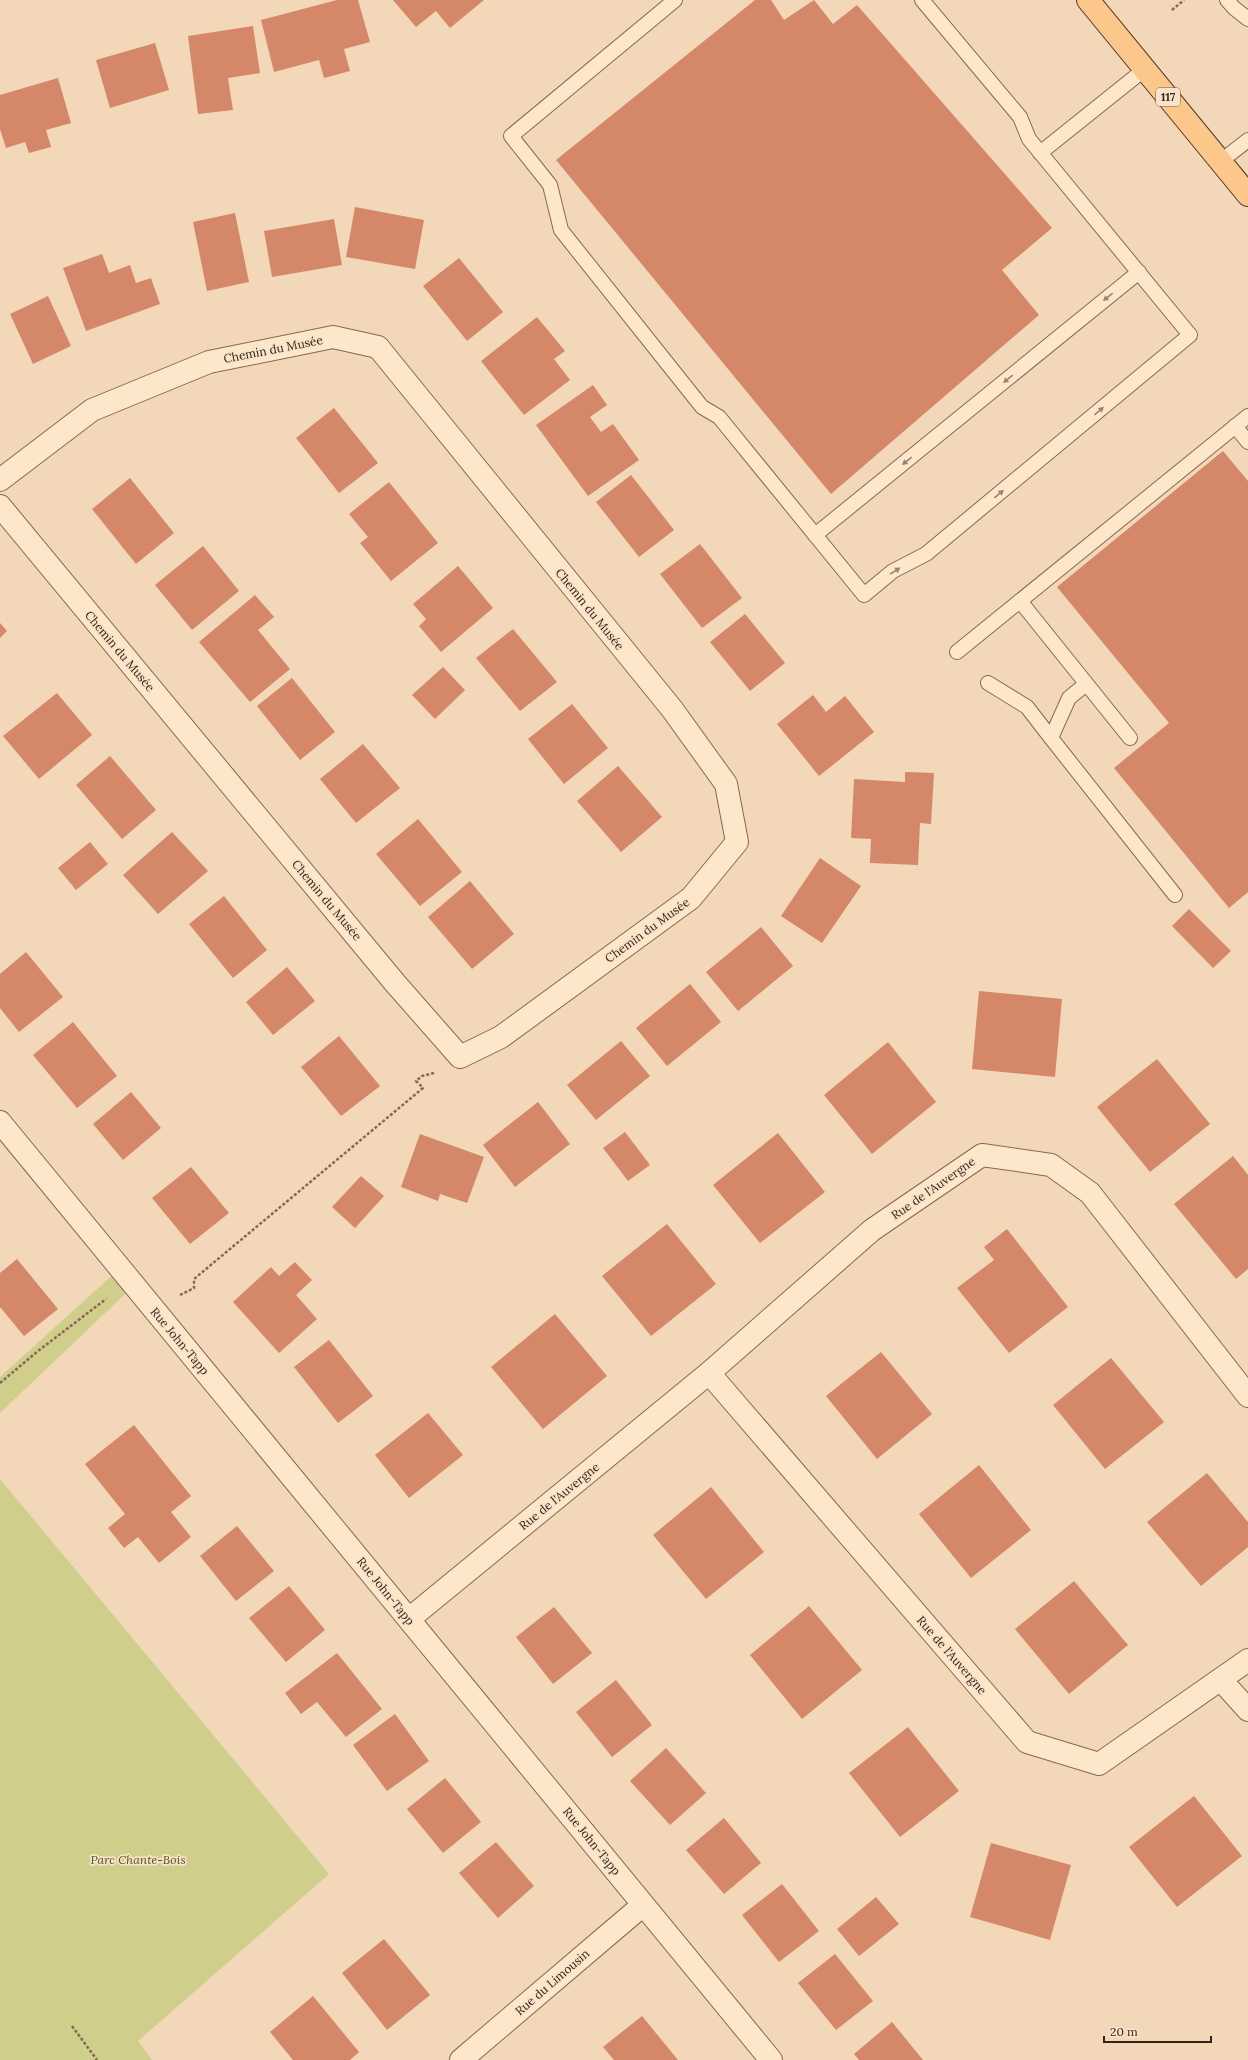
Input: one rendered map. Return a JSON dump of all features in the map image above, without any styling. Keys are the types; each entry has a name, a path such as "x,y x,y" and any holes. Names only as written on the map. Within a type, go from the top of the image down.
{"main road":[{"name":"117","path":"1088,0 1248,195"}],"street":[{"name":"Chemin du Musée","path":"0,480 92,410 209,362 333,337 378,347 667,702 726,784 737,842 691,898 501,1037 460,1057 385,970 0,506"},
{"name":"Rue John-Tapp","path":"0,1122 771,2060"},
{"name":"Rue de l'Auvergne","path":"409,1619 710,1373 872,1230 982,1155 1051,1165 1090,1193 1248,1396"},
{"name":"Rue de l'Auvergne","path":"710,1373 1027,1742 1099,1764 1248,1660"},
{"path":"1221,1680 1248,1710"},
{"name":"Rue du Limousin","path":"461,2060 643,1905"}],"lane":[{"path":"675,0 511,136 550,185 560,230 702,407 719,417 864,595 894,571 926,554 1190,335 1040,153 1029,139 1020,117 922,0"},
{"path":"1227,0 1246,19"},
{"path":"1040,153 1144,69"},
{"path":"1220,161 1248,140"},
{"path":"815,535 1139,272"},
{"path":"957,652 1248,416"},
{"path":"1235,426 1248,442"},
{"path":"1020,601 1130,738"},
{"path":"988,683 1027,707 1175,895"},
{"path":"1051,738 1069,698 1086,684"}],"path":[{"path":"1172,10 1184,0"},
{"path":"176,1297 194,1288 194,1279 423,1088 416,1081 422,1076 436,1073"},
{"path":"0,1383 38,1351 109,1297"},
{"path":"72,2026 97,2060"}],"green space":[{"path":"116,1272 126,1293 0,1413 0,1377"},
{"name":"Parc Chante-Bois","path":"0,1479 329,1874 138,2041 152,2060 0,2060"}],"building":[{"path":"337,0 358,0 370,42 344,49 350,71 324,78 319,60 274,72 261,20"},
{"path":"393,0 484,0 450,28 436,11 416,27"},
{"path":"755,0 771,0 784,20 814,0 833,24 857,5 1052,228 1002,270 1039,315 831,494 556,160"},
{"path":"253,26 260,73 228,78 233,110 198,114 188,36"},
{"path":"155,43 169,90 110,108 96,60"},
{"path":"58,78 71,123 46,130 51,147 29,153 25,142 6,148 0,129 0,95"},
{"path":"355,207 424,220 415,269 346,257"},
{"path":"235,213 249,282 207,291 193,222"},
{"path":"334,219 342,265 272,277 264,231"},
{"path":"102,254 109,273 130,265 136,283 151,278 160,304 86,331 63,268"},
{"path":"459,258 503,312 467,341 423,286"},
{"path":"48,296 71,346 33,364 10,314"},
{"path":"537,317 565,351 554,359 570,380 524,415 481,361"},
{"path":"593,385 607,405 590,417 601,432 613,424 639,460 588,496 536,425"},
{"path":"334,408 378,463 339,493 296,438"},
{"path":"1223,451 1248,481 1248,892 1229,908 1114,768 1169,723 1057,587"},
{"path":"631,475 674,530 639,557 596,502"},
{"path":"130,478 174,533 136,564 92,509"},
{"path":"389,482 438,543 391,581 360,543 368,537 349,514"},
{"path":"700,544 742,598 702,628 660,574"},
{"path":"203,546 239,591 192,630 155,585"},
{"path":"458,566 493,608 441,652 419,626 426,619 413,604"},
{"path":"255,595 274,617 258,630 290,669 250,702 199,642"},
{"path":"745,614 785,663 750,691 710,642"},
{"path":"0,623 7,631 0,638"},
{"path":"513,629 557,682 520,711 476,658"},
{"path":"443,667 465,690 435,719 412,695"},
{"path":"292,678 335,732 300,760 257,706"},
{"path":"57,693 92,735 39,779 3,736"},
{"path":"813,695 826,712 845,696 874,732 819,776 777,724"},
{"path":"572,704 608,748 564,784 528,739"},
{"path":"363,744 400,788 356,823 320,779"},
{"path":"110,756 156,810 122,839 76,785"},
{"path":"618,766 662,817 621,852 577,801"},
{"path":"905,772 934,773 931,824 920,823 918,865 870,863 871,839 851,838 854,779 905,782"},
{"path":"418,819 462,872 420,906 376,854"},
{"path":"172,832 208,871 158,914 123,875"},
{"path":"90,842 108,864 76,890 58,868"},
{"path":"820,858 861,886 822,943 781,916"},
{"path":"470,881 514,934 472,969 428,917"},
{"path":"224,896 267,950 233,978 189,924"},
{"path":"1189,909 1231,951 1213,968 1172,926"},
{"path":"761,927 793,966 738,1011 706,972"},
{"path":"26,952 63,997 19,1032 0,1008 0,974"},
{"path":"287,967 315,1001 273,1035 246,1002"},
{"path":"690,984 721,1022 667,1066 636,1028"},
{"path":"979,991 1062,999 1055,1077 972,1069"},
{"path":"73,1022 117,1076 77,1108 33,1055"},
{"path":"339,1036 380,1086 341,1116 301,1067"},
{"path":"621,1041 650,1076 596,1120 567,1085"},
{"path":"888,1042 936,1102 872,1154 824,1095"},
{"path":"1157,1059 1210,1124 1150,1172 1097,1107"},
{"path":"131,1092 161,1128 123,1160 93,1124"},
{"path":"538,1102 570,1144 515,1187 483,1145"},
{"path":"625,1132 650,1165 628,1181 603,1148"},
{"path":"778,1133 825,1192 760,1243 713,1185"},
{"path":"420,1134 484,1157 467,1203 440,1194 438,1201 401,1187"},
{"path":"1233,1156 1248,1175 1248,1269 1236,1279 1174,1204"},
{"path":"191,1167 229,1213 190,1244 152,1198"},
{"path":"361,1176 384,1196 355,1228 332,1207"},
{"path":"667,1224 716,1284 651,1336 602,1276"},
{"path":"1007,1229 1068,1307 1009,1353 957,1288 994,1260 984,1247"},
{"path":"17,1259 58,1309 24,1336 0,1307 0,1273"},
{"path":"295,1262 312,1280 296,1295 317,1319 279,1353 233,1302 271,1267 279,1276"},
{"path":"555,1314 607,1376 543,1429 491,1367"},
{"path":"329,1340 373,1396 338,1423 294,1367"},
{"path":"881,1352 932,1414 877,1459 826,1396"},
{"path":"1111,1358 1164,1422 1105,1469 1053,1405"},
{"path":"428,1413 463,1455 409,1498 375,1455"},
{"path":"134,1425 191,1496 171,1512 191,1537 159,1563 138,1537 124,1548 108,1528 125,1514 85,1464"},
{"path":"979,1465 1031,1530 971,1578 919,1514"},
{"path":"1207,1473 1248,1522 1248,1547 1201,1586 1147,1522"},
{"path":"711,1487 764,1552 706,1599 653,1535"},
{"path":"237,1526 274,1571 236,1601 200,1556"},
{"path":"1074,1581 1128,1645 1069,1694 1015,1629"},
{"path":"289,1586 325,1630 286,1662 249,1618"},
{"path":"809,1606 862,1670 802,1719 750,1655"},
{"path":"554,1607 592,1653 553,1684 516,1637"},
{"path":"337,1653 382,1709 346,1737 317,1702 301,1714 285,1693"},
{"path":"616,1680 652,1725 612,1757 576,1712"},
{"path":"395,1714 429,1761 387,1791 353,1745"},
{"path":"908,1727 959,1791 900,1837 849,1773"},
{"path":"666,1748 706,1793 670,1825 630,1781"},
{"path":"445,1778 481,1822 443,1853 407,1809"},
{"path":"1194,1796 1242,1856 1177,1907 1129,1847"},
{"path":"724,1818 761,1863 724,1894 686,1850"},
{"path":"496,1842 534,1886 498,1918 459,1873"},
{"path":"991,1843 1071,1865 1050,1940 970,1917"},
{"path":"782,1884 819,1931 779,1962 742,1915"},
{"path":"876,1897 899,1924 859,1956 837,1929"},
{"path":"384,1939 430,1995 387,2030 342,1973"},
{"path":"835,1954 873,2001 836,2030 798,1983"},
{"path":"313,1996 359,2052 350,2060 293,2060 270,2032"},
{"path":"642,2016 678,2060 614,2060 603,2047"},
{"path":"892,2022 923,2060 859,2060 854,2054"}]}
